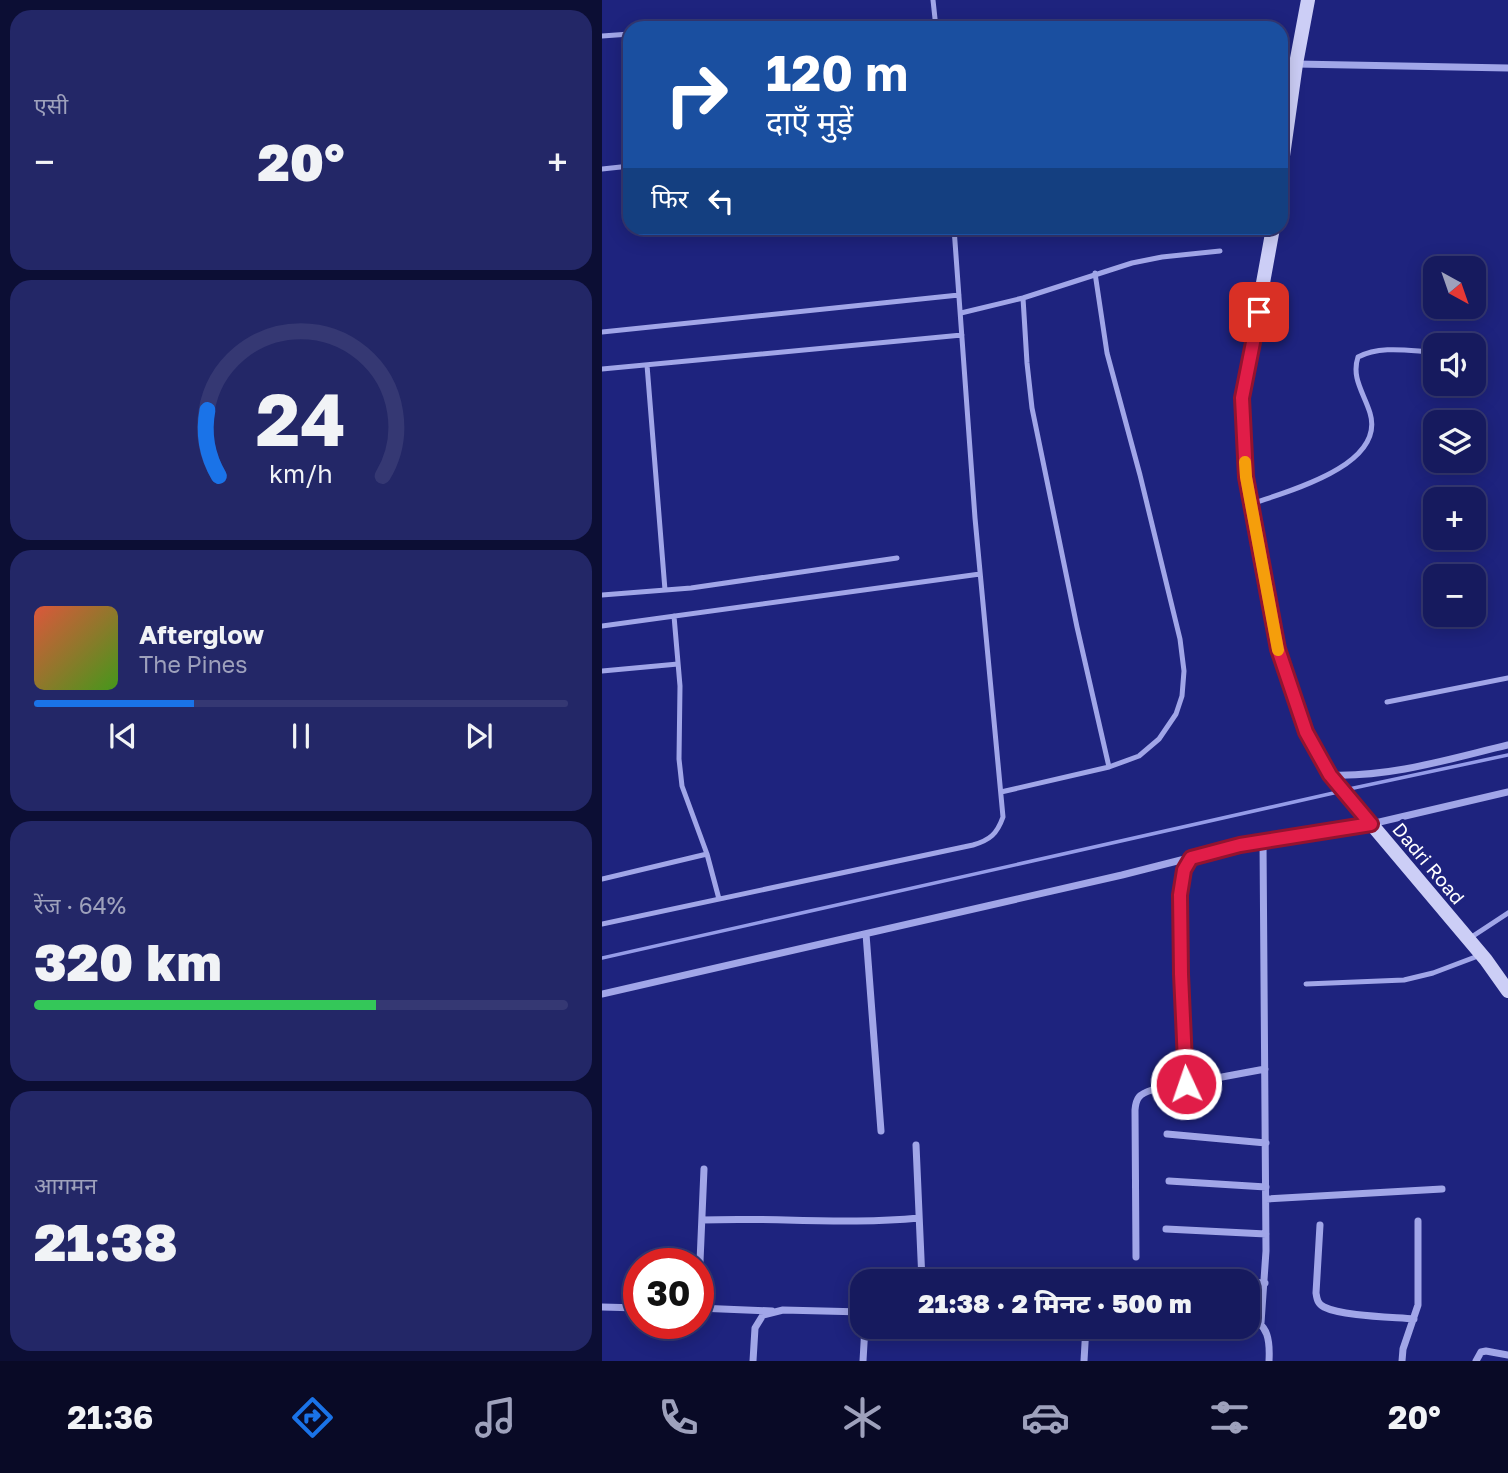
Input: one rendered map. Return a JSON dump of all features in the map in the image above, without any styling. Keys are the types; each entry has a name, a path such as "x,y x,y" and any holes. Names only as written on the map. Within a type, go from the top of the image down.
{"main road":[{"path":"1288,121 1308,0"},
{"name":"Dadri Road","path":"1272,235 1242,398 1246,477 1278,649 1306,732 1330,775 1508,990"},
{"path":"1484,958 1508,974"}],"street":[{"path":"1296,64 1508,68"},
{"path":"1330,775 1386,774 1508,745"},
{"path":"602,994 1264,841 1508,792"},
{"path":"1264,841 1266,1234 1261,1323 1268,1339 1269,1361"},
{"path":"1186,1084 1180,895 1184,870 1191,858"},
{"path":"866,934 881,1131"},
{"path":"1136,1257 1136,1100 1144,1092 1265,1069"},
{"path":"1167,1134 1265,1143"},
{"path":"916,1145 921,1269"},
{"path":"704,1169 698,1308 850,1312"},
{"path":"1169,1181 1266,1187"},
{"path":"1266,1199 1442,1189"},
{"path":"702,1220 859,1222 919,1218"},
{"path":"1402,1361 1418,1295 1418,1221"},
{"path":"1320,1225 1316,1293 1318,1302 1335,1311 1414,1319"},
{"path":"1166,1229 1266,1234"},
{"path":"1260,1283 1265,1283"},
{"path":"602,1307 623,1308"},
{"path":"753,1361 757,1321 772,1311"},
{"path":"863,1361 864,1339"},
{"path":"1084,1361 1085,1339"},
{"path":"1476,1361 1481,1352 1486,1351 1508,1355"}],"lane":[{"path":"933,0 935,21"},
{"path":"602,36 623,34"},
{"path":"602,169 623,167"},
{"path":"602,924 989,841 998,831 1003,817 980,574 955,235"},
{"path":"961,313 1023,298 1095,274 1162,257 1220,251"},
{"path":"1001,792 1109,767 1139,756 1159,739 1176,714 1182,696 1184,671 1180,639 1107,353 1095,274"},
{"path":"602,332 959,295"},
{"path":"1023,298 1032,408 1109,767"},
{"path":"602,369 962,335"},
{"path":"1251,504 1318,481 1345,464 1367,443 1373,430 1371,415 1356,380 1354,369 1358,357 1382,349 1423,351"},
{"path":"648,365 665,590"},
{"path":"602,595 665,590 897,558"},
{"path":"602,626 980,574"},
{"path":"674,616 682,786 707,854 719,899"},
{"path":"602,671 678,664"},
{"path":"1387,702 1508,678"},
{"path":"602,879 707,854"},
{"path":"1468,939 1508,913"},
{"path":"1307,984 1404,980 1484,958"}],"waterway":[{"path":"1349,789 1508,755"},
{"path":"602,958 1338,792"}],"slow traffic":[{"path":"1245,462 1278,650"}],"route":[{"path":"1186,1084 1180,895 1184,870 1191,858 1240,845 1371,824 1330,775 1306,732 1278,649 1268,604 1246,477 1242,398 1259,312"}]}
